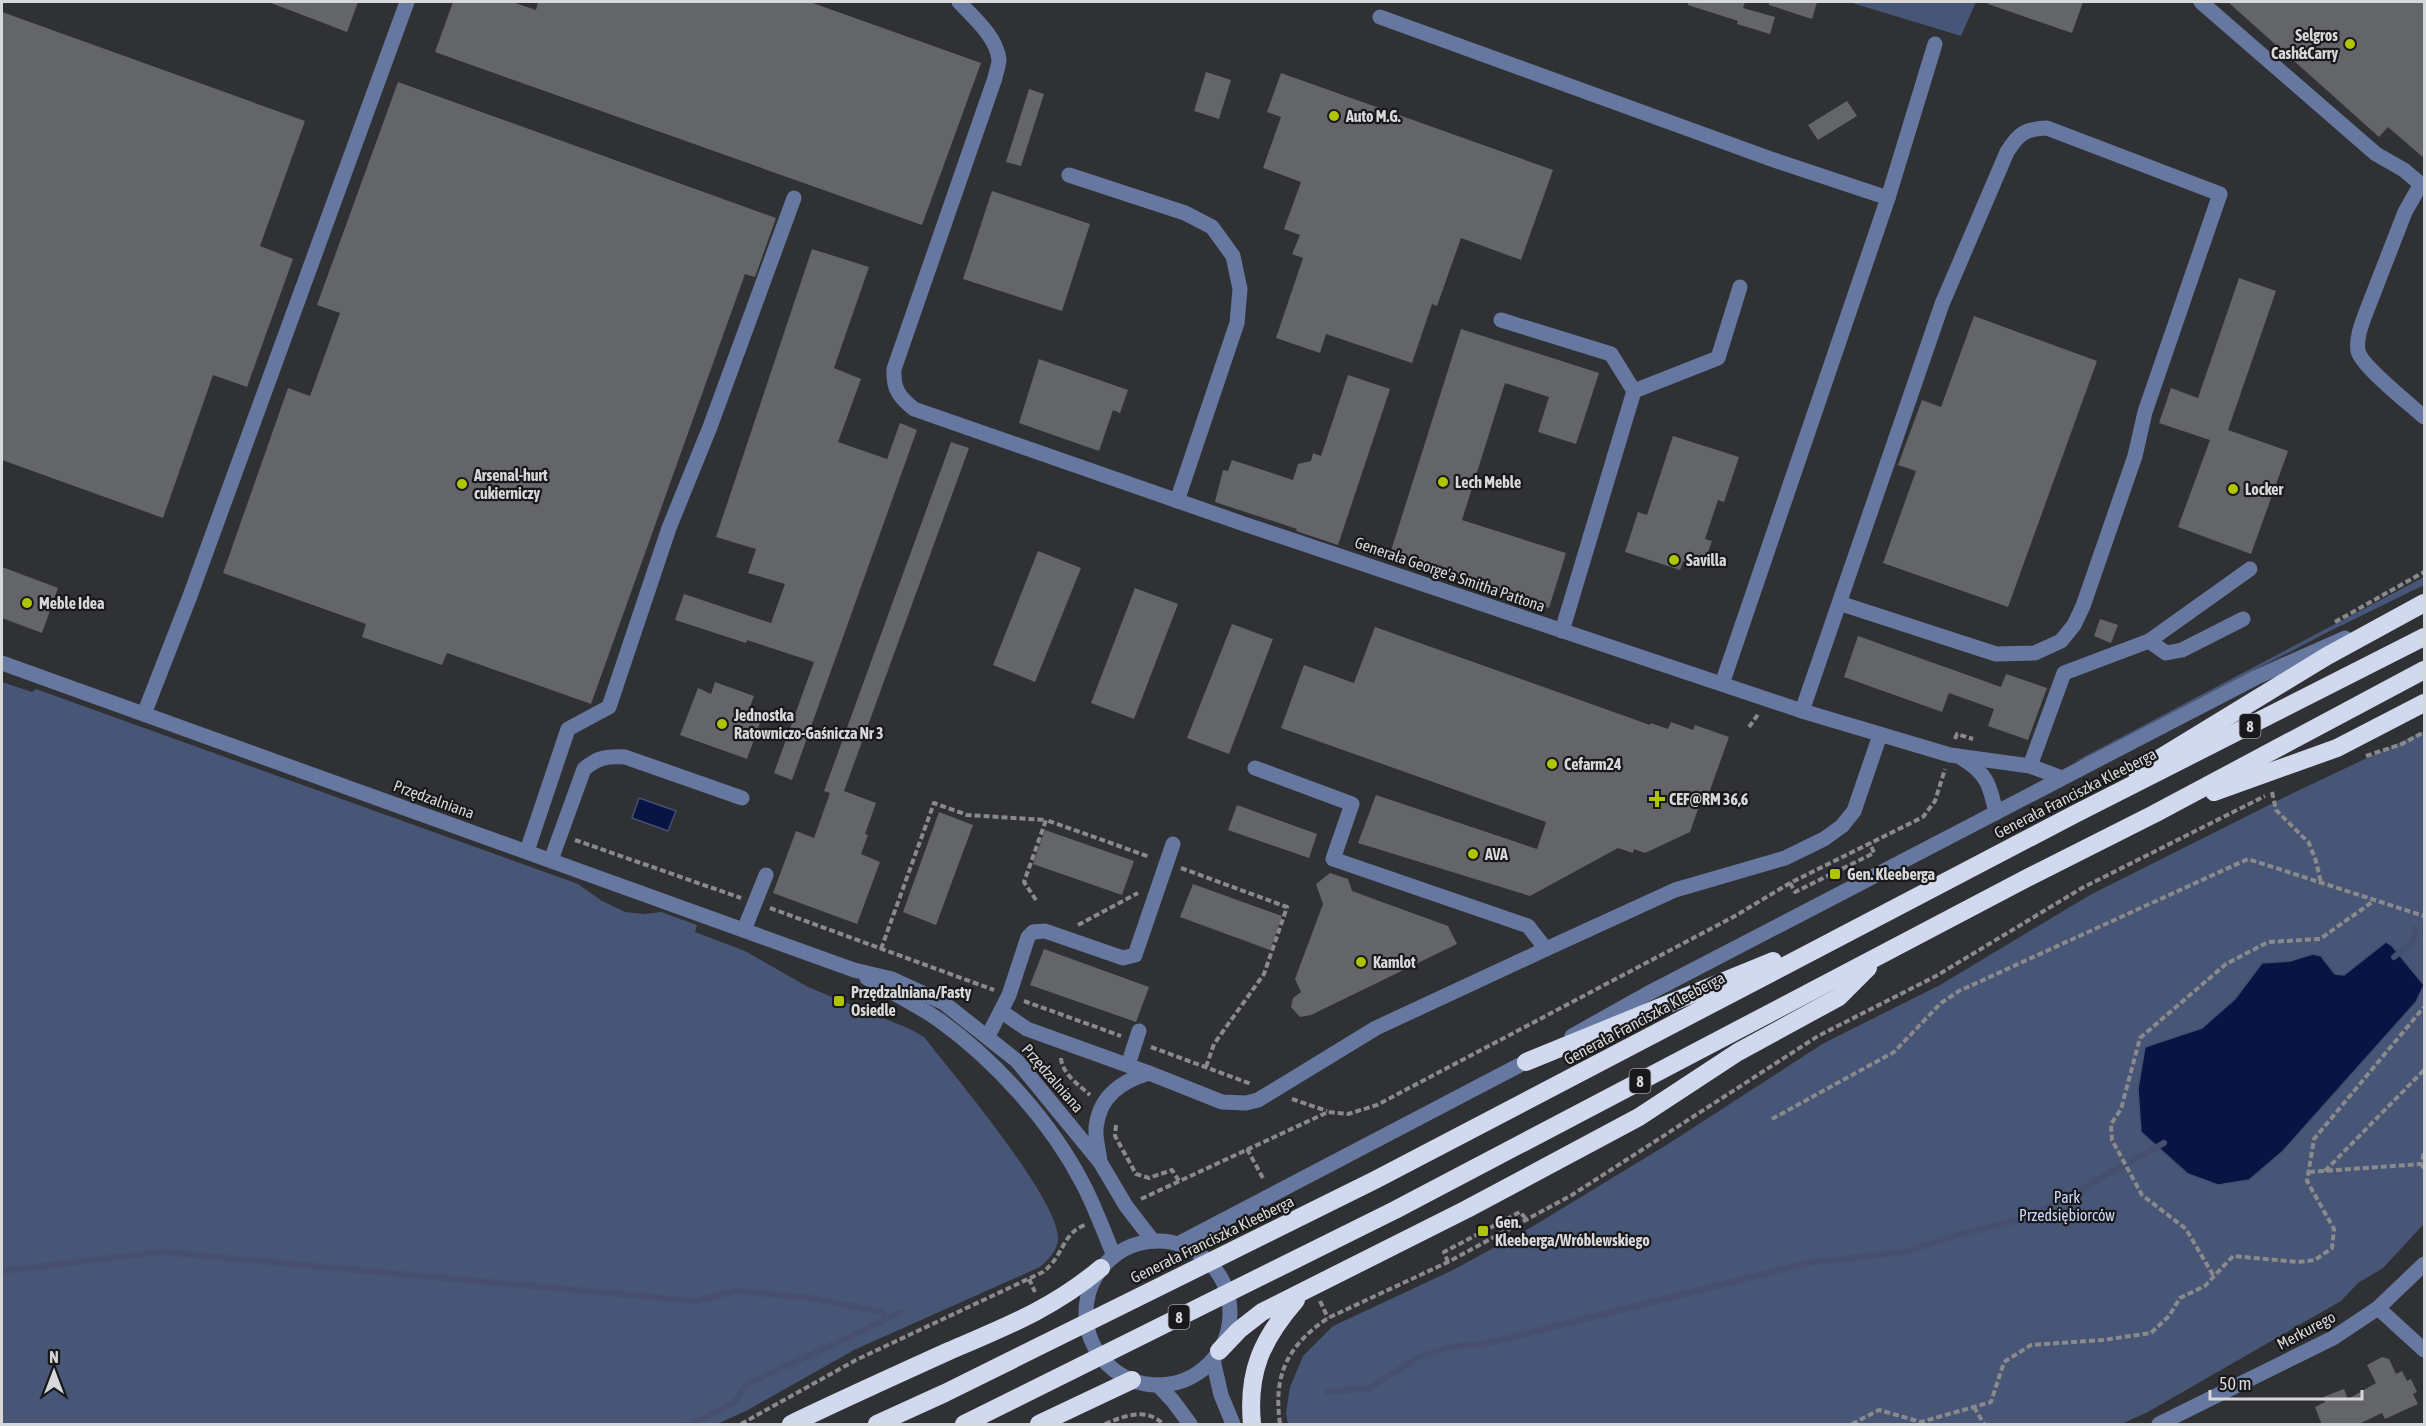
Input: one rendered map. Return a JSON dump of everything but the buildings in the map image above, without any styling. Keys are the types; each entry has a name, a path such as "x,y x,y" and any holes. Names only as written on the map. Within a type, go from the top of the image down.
{"highway":[{"path":"2074,814 2159,757 2327,656 2424,602"},
{"name":"Generała Franciszka Kleeberga","path":"877,1425 1376,1180 2074,814 2424,637"},
{"name":"8","path":"964,1425 1395,1210 2154,814 2424,670"},
{"path":"2154,814 2337,748 2424,703"},
{"path":"1526,1062 1694,991 1856,928"},
{"path":"1216,1356 1250,1320 1262,1312 1467,1209 1640,1117 1738,1052 1839,997 1885,953"},
{"path":"791,1425 850,1395 1042,1310 1077,1289 1107,1262"},
{"path":"1251,1425 1250,1405 1258,1354 1275,1324 1301,1294"},
{"path":"1038,1425 1132,1380"}],"street":[{"path":"144,714 407,2"},
{"name":"Generała George'a Smitha Pattona","path":"959,2 985,30 999,61 894,369 893,383 899,398 914,409 1177,501 1802,711 1955,756 2030,766 2062,778"},
{"path":"2201,2 2376,154 2404,170 2423,186 2405,212 2384,265 2359,330 2358,353 2369,368 2424,417"},
{"path":"1380,17 1760,155 1888,198"},
{"path":"1722,684 1888,198 1935,44"},
{"path":"1802,711 1839,603 1942,304 2007,152 2017,137 2031,129 2047,128 2220,194 2145,412 2135,456 2083,606 2074,625 2061,641 2035,654 1996,654 1839,603"},
{"path":"1069,175 1185,213 1212,227 1233,256 1240,289 1237,323 1177,501"},
{"path":"527,851 568,729 609,707 669,528 710,427 794,198"},
{"path":"1634,390 1718,358 1740,287"},
{"path":"1501,320 1611,354 1634,390 1562,631"},
{"path":"2030,766 2064,673 2149,641 2250,569"},
{"path":"1178,1244 1526,1062 1657,989 2257,677 2424,602"},
{"path":"2149,641 2166,653 2182,650 2244,619"},
{"name":"Przędzalniana","path":"2,663 854,970 892,979 944,1003 1017,1060 1100,1162 1126,1206 1153,1241"},
{"path":"1002,1012 1027,1029 1222,1102 1246,1103 1273,1092 1323,1058 1376,1028 1675,890 1785,858 1824,839 1842,826 1854,811 1880,735"},
{"path":"551,860 584,769 594,761 607,756 626,757 742,798"},
{"name":"Generała George'a Smitha Pattona","path":"1955,756 1978,769 1990,786 1996,813"},
{"path":"1255,768 1352,804 1333,859 1528,926 1546,949"},
{"path":"988,1036 1009,995 1028,937 1038,930 1123,958 1135,955 1173,844"},
{"path":"744,930 766,875"},
{"name":"Przędzalniana","path":"854,970 936,1018 983,1055 1036,1114 1064,1152 1083,1184 1099,1220 1107,1262"},
{"path":"1128,1065 1137,1036"},
{"path":"1100,1162 1096,1129 1109,1097 1122,1083 1149,1073"},
{"path":"1153,1241 1178,1244 1196,1251 1222,1278 1228,1296 1230,1316 1227,1334 1216,1356 1188,1378 1158,1385 1132,1380 1108,1365 1091,1341 1086,1323 1086,1303 1091,1285 1107,1262 1132,1246 1153,1241"},
{"name":"Merkurego","path":"2159,1425 2332,1338 2378,1308 2424,1264"},
{"path":"2378,1308 2424,1350"},
{"path":"1216,1356 1221,1395 1233,1425"},
{"path":"1158,1385 1190,1425"}],"path":[{"path":"2325,627 2424,572"},
{"path":"1749,727 1756,719"},
{"path":"2364,757 2402,744 2424,732"},
{"path":"560,835 1009,995 1137,1036 1206,1067 1328,1112 1348,1114 1377,1105 1735,916 1790,883 1923,817 1935,801 1955,756 1958,734 1979,741"},
{"path":"1280,1425 1277,1395 1279,1378 1295,1349 1311,1330 1328,1318 1448,1262 1572,1195 1818,1036 1936,976 2082,888 2282,787"},
{"path":"2272,792 2276,810 2308,843 2316,861 2321,883"},
{"path":"881,949 934,803 967,815 1046,820 1287,907 1264,974 1214,1044 1206,1067"},
{"path":"1036,900 1024,882 1046,820"},
{"path":"1790,883 1795,892 1835,874 1874,853 1870,843"},
{"path":"1772,1119 1894,1052 1941,1003 1959,991 2248,859 2424,916"},
{"path":"1077,925 1140,892"},
{"path":"2213,1275 2186,1230 2142,1195 2112,1140 2111,1124 2121,1109 2140,1038 2226,964 2268,942 2320,939 2374,900"},
{"path":"1852,1425 1878,1410 1921,1422 1991,1402 2004,1362 2031,1345 2103,1340 2151,1333 2169,1316 2180,1298 2205,1286 2233,1256 2298,1262 2315,1260 2331,1248 2334,1229 2307,1181 2314,1139 2424,1007"},
{"path":"2325,1171 2424,1070"},
{"path":"1126,1206 1328,1112"},
{"path":"2421,1164 2424,1153"},
{"path":"2309,1172 2421,1164"},
{"path":"2421,1164 2424,1168"},
{"path":"1448,1262 1444,1252 1473,1236 1520,1212 1527,1220"},
{"path":"741,1425 856,1360 1042,1272 1058,1257 1073,1230 1099,1220"},
{"path":"1974,1407 1983,1425"},
{"path":"1105,1425 1133,1414 1144,1414 1157,1419 1162,1425"}],"green space":[{"path":"1849,2 1976,2 1961,36"},
{"path":"2424,577 2424,585 2330,631 2086,758 2074,762"},
{"path":"2,682 32,692 36,689 578,884 602,901 625,912 644,914 661,912 697,925 695,932 745,951 808,987 910,1029 924,1037 1003,1137 1024,1168 1054,1222 1058,1240 1054,1252 1040,1267 854,1350 746,1411 717,1424 2,1424"},
{"name":"Park Przedsiębiorców","path":"2424,731 2424,1224 2383,1268 2358,1283 2341,1301 2146,1413 2121,1424 1288,1424 1286,1413 1290,1387 1303,1356 1333,1326 1453,1270 1530,1228 1668,1144 1824,1043 1940,985 2090,895 2291,794"}],"shaded area":[{"path":"639,798 676,811 668,831 632,818"},
{"path":"2386,942 2392,946 2424,985 2416,1002 2283,1151 2249,1180 2218,1185 2188,1174 2141,1132 2138,1089 2145,1047 2202,1028 2235,999 2262,963 2290,961 2313,954 2321,956 2335,974 2344,975"}],"waterway":[{"path":"2394,957 2413,942 2415,929"},
{"path":"1328,1392 1369,1388 1419,1357 1453,1346 1497,1341 1807,1263 1904,1252 1954,1236 2030,1217 2164,1143"},
{"path":"2,1271 161,1252 696,1301 735,1291 810,1298 882,1312 888,1318"},
{"path":"690,1424 734,1403 746,1385 902,1312"}],"place":[{"name":"Selgros Cash&Carry","path":"2350,44"},
{"name":"Auto M.G.","path":"1334,116"},
{"name":"Lech Meble","path":"1443,482"},
{"name":"Arsenal-hurt cukierniczy","path":"462,484"},
{"name":"Locker","path":"2233,489"},
{"name":"Savilla","path":"1674,560"},
{"name":"Meble Idea","path":"27,603"},
{"name":"Jednostka Ratowniczo-Gaśnicza Nr 3","path":"722,724"},
{"name":"Cefarm24","path":"1552,764"},
{"name":"CEF@RM 36,6","path":"1657,799"},
{"name":"AVA","path":"1473,854"},
{"name":"Gen. Kleeberga","path":"1835,874"},
{"name":"Kamlot","path":"1361,962"},
{"name":"Przędzalniana/Fasty Osiedle","path":"839,1001"},
{"name":"Gen. Kleeberga/Wróblewskiego","path":"1483,1231"}]}
